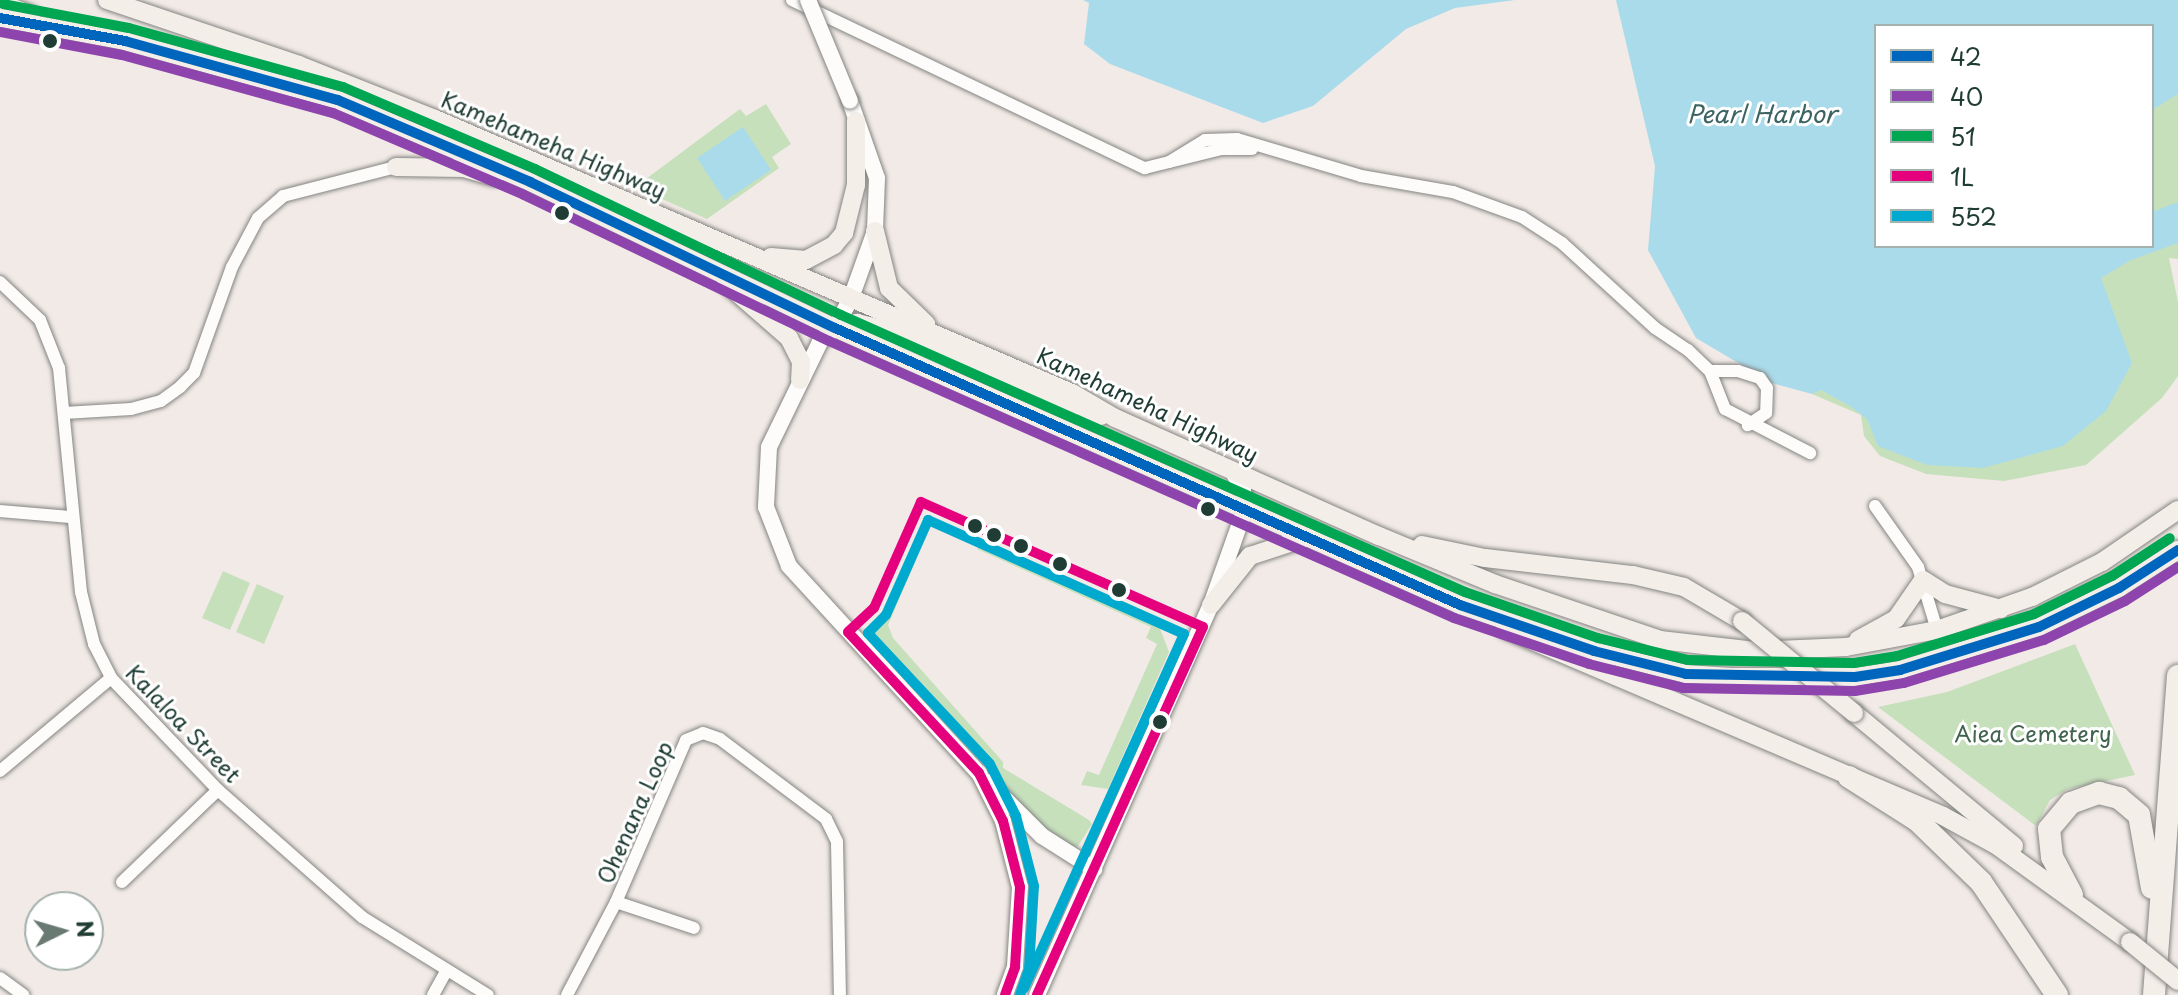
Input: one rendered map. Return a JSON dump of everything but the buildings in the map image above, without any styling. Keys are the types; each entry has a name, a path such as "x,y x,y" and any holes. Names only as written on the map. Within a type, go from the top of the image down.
{"highway":[{"path":"2154,995 2178,676"},
{"path":"1849,777 1918,821 1981,882 2057,995"},
{"path":"2072,895 2052,857 2049,829 2057,814 2084,796 2099,793 2119,798 2144,827 2158,942"}],"main road":[{"name":"Kamehameha Highway","path":"107,0 299,65 1074,394 1115,418 1379,536 1522,594 1660,640 1755,651 1846,647 1937,630 2001,609 2102,562 2178,510"},
{"path":"808,0 850,101 877,178 875,231 889,288 917,318 951,341"},
{"path":"0,3 71,30"},
{"name":"Kamehameha Highway","path":"0,18 71,30 252,73 338,100 530,182 835,328 1460,605 1594,651 1686,674 1778,679 1900,670 2039,627 2119,588 2178,550"},
{"path":"754,256 806,260 834,245 844,233 856,185 856,121"},
{"path":"396,167 464,168 530,182"},
{"path":"875,231 851,298 835,328 820,342 769,447 766,507 773,534 789,566 979,773 1042,836 1094,869"},
{"path":"712,270 789,338 800,356 800,380"},
{"path":"835,328 857,323 877,328 1052,402 1115,418"},
{"path":"1037,995 1211,605 1245,509 1243,489 1231,469"},
{"path":"1379,536 1485,558 1633,575 1684,587 1742,621 2178,981"},
{"path":"1211,605 1247,558 1308,537"},
{"path":"1846,647 1896,619 1923,580 1945,594 2001,609"},
{"path":"1460,605 1527,641 1901,796 1996,845 2130,942"},
{"path":"1900,670 1937,630"},
{"path":"979,773 1013,846 1020,887 1015,967 1005,995"}],"street":[{"path":"792,0 1145,168 1222,149 1261,149 1361,176 1432,187 1522,217 1562,243 1710,371 1725,409 1748,425 1810,453"},
{"path":"64,413 131,409 161,401 180,387 194,373 232,267 258,218 283,196 396,167"},
{"name":"Kalaloa Street","path":"0,282 28,305 50,339 64,413 70,517 86,620 111,678 218,790 362,917 446,972 488,995"},
{"path":"1710,371 1738,371 1760,378 1767,388 1766,413 1748,425"},
{"path":"1875,506 1923,580 1937,630"},
{"path":"0,511 70,517"},
{"path":"0,771 111,678"},
{"name":"Ohenana Loop","path":"567,995 616,902 686,740 703,733 720,739 804,799 837,842 840,995"},
{"path":"122,882 218,790"},
{"path":"616,902 694,928"},
{"path":"433,995 446,972"},
{"path":"0,978 23,995"}],"green space":[{"path":"2178,82 2178,205 2154,213 2154,95"},
{"path":"766,104 791,144 772,157 779,168 707,219 635,187 740,109 746,116"},
{"path":"2178,232 2178,259 2169,258 2178,302 2178,376 2162,398 2086,465 2004,481 1926,474 1880,456 1864,436 1861,415 1812,394 1807,384 2081,288"},
{"path":"980,540 1156,618 1169,652 1108,789 1081,785 1087,771 1099,775 1157,644 1146,638 1151,627 977,549"},
{"path":"912,558 916,560 888,625 893,638 1003,762 1003,768 1089,820 1092,824 1078,846 1066,848 1053,839 872,641 873,629 888,612"},
{"path":"223,571 250,583 230,630 202,618"},
{"path":"257,584 284,596 264,644 236,632"},
{"name":"Aiea Cemetery","path":"2075,644 2135,775 2068,789 2050,800 2036,826 1878,707 1947,692"}],"water":[{"path":"1083,0 1515,0 1455,8 1406,29 1313,106 1263,123 1110,64 1084,44 1089,3"},
{"name":"Pearl Harbor","path":"1616,0 2178,0 2178,94 2154,109 2154,24 1874,24 1874,248 2154,248 2154,211 2178,202 2178,243 2131,260 2101,278 2132,363 2106,411 2063,446 1983,468 1927,465 1878,446 1867,419 1821,390 1812,394 1772,383 1696,338 1648,250 1655,166"},
{"path":"743,127 771,170 725,201 697,158"}],"transit line":[{"name":"51","path":"3,4 129,28 343,87 535,169 841,315 1465,592 1598,638 1688,660 1854,663 1897,656 2034,614 2112,576 2170,538"},
{"name":"42","path":"0,18 125,41 338,100 530,182 835,328 1460,605 1594,651 1686,674 1855,677 1900,670 2039,627 2119,588 2178,550"},
{"name":"40","path":"0,32 122,55 333,113 524,195 829,341 1454,618 1589,664 1683,688 1855,691 1904,683 2044,640 2125,601 2178,567"},
{"name":"1L","path":"1005,995 1015,967 1020,887 1003,821 979,773 848,632 874,608 921,502 1203,627 1037,995"},
{"name":"552","path":"1020,995 1029,969 1034,886 1016,816 990,764 868,633 886,615 928,520 1184,634 1024,989"}]}
